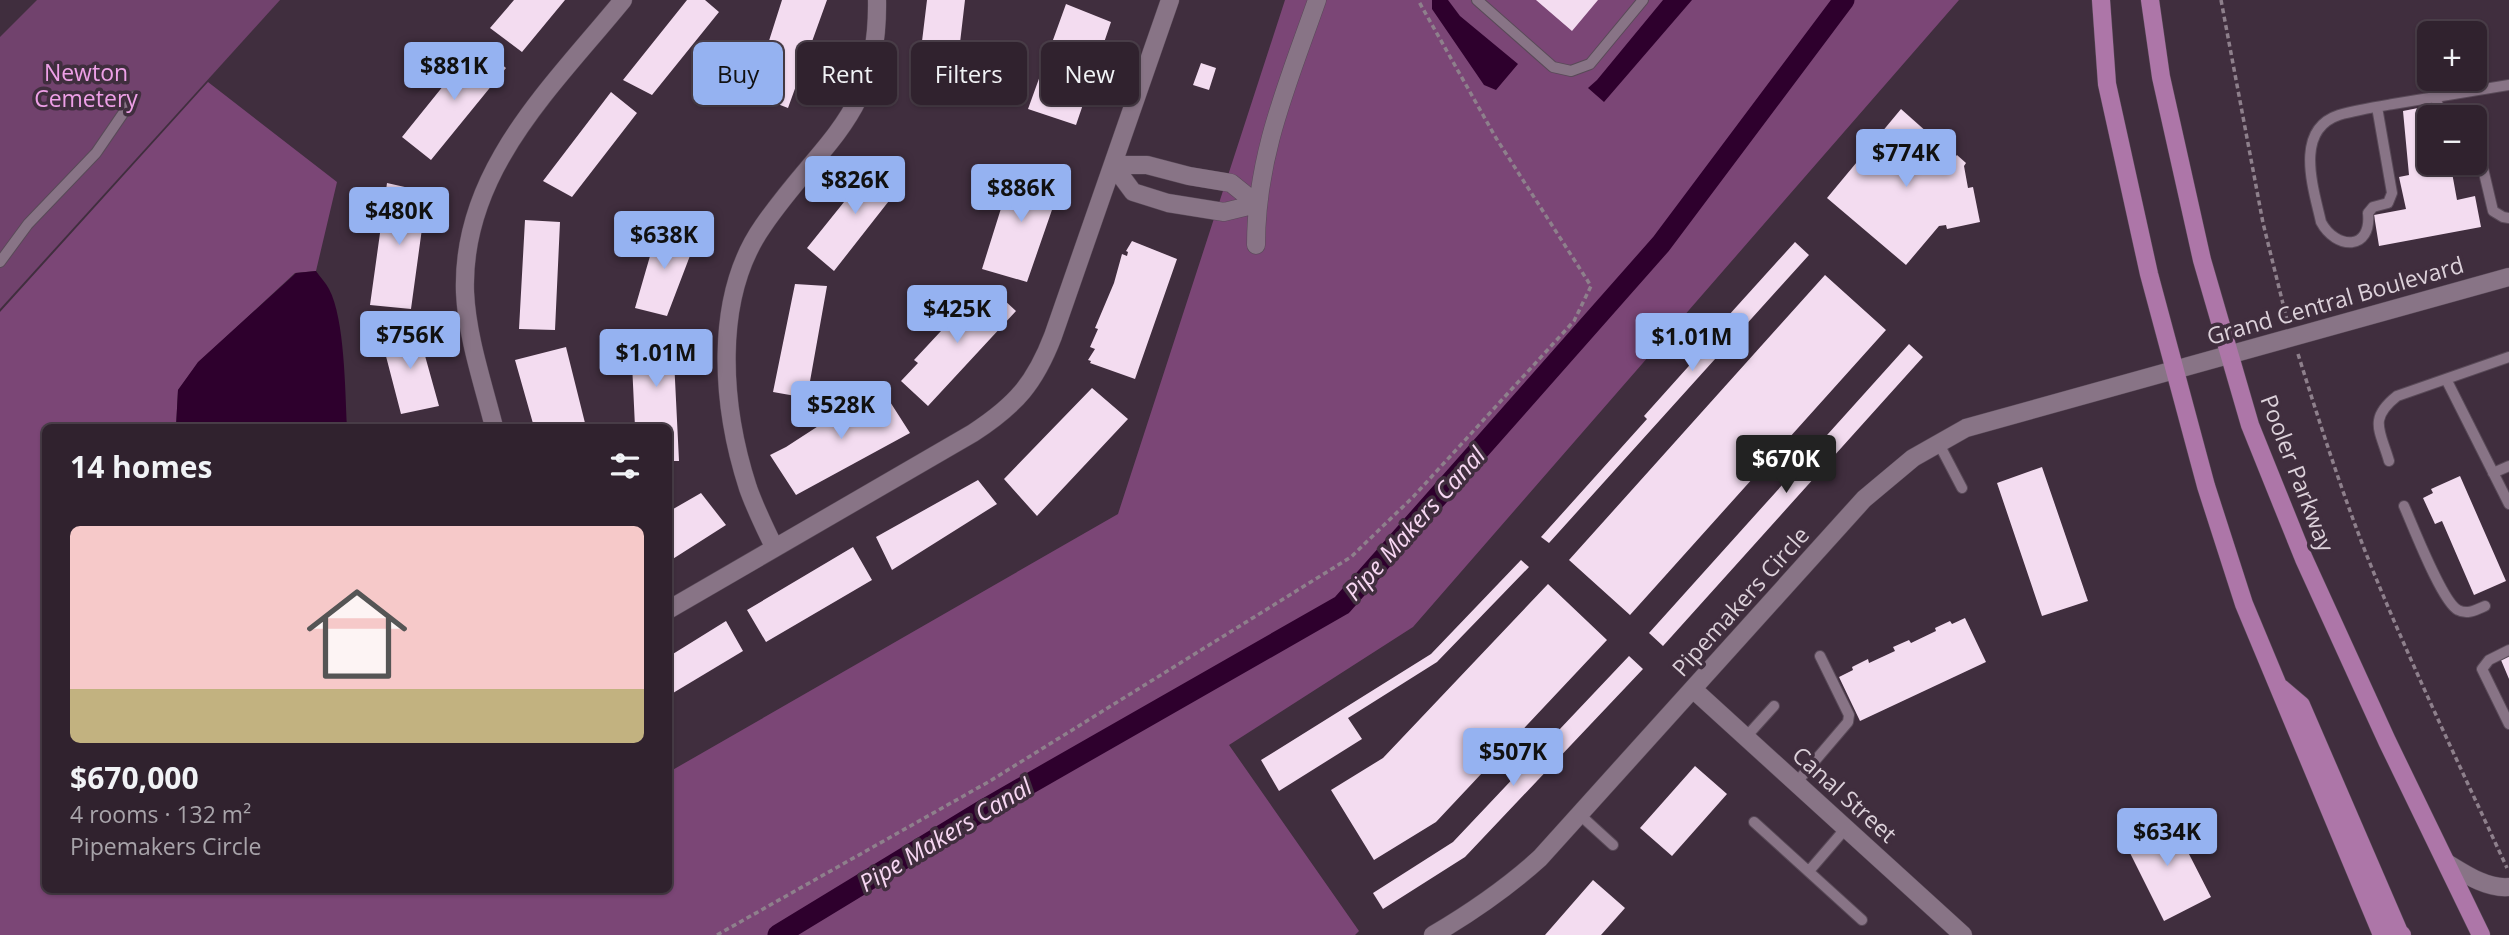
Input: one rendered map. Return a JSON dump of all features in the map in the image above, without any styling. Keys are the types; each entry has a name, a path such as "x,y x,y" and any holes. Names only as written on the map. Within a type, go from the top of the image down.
{"main road":[{"path":"2101,0 2107,84 2149,274 2206,486 2244,604 2382,935"},
{"name":"Pooler Parkway","path":"2150,0 2161,77 2202,260 2250,425 2304,559 2387,741 2481,935"},
{"path":"2278,686 2301,705 2402,935"}],"street":[{"path":"493,424 469,325 465,292 467,254 479,200 507,143 623,0"},
{"path":"774,547 748,489 732,420 726,358 731,306 743,267 761,228 836,136 856,106 873,55 877,0"},
{"path":"672,608 973,433 1020,397 1034,379 1046,356 1170,0"},
{"path":"1256,246 1257,204 1262,170 1272,131 1317,0"},
{"path":"1113,165 1147,165 1231,183 1257,204"},
{"path":"1113,165 1133,192 1193,208 1224,212 1257,204"},
{"path":"1193,208 1198,178"},
{"name":"Grand Central Boulevard","path":"2174,370 2509,277"},
{"name":"Pipemakers Circle","path":"1433,935 1505,889 1540,858 1864,499 1913,458 1966,428 2174,370"},
{"name":"Canal Street","path":"1694,690 1963,935"},
{"path":"2446,863 2472,878 2502,888 2509,887"}],"lane":[{"path":"1477,0 1553,67 1571,71 1590,64 1643,0"},
{"path":"2377,107 2392,193 2388,203 2373,207 2368,213 2369,226 2363,237 2352,243 2336,240 2321,222 2308,159 2312,140 2323,125 2336,116 2377,107 2509,85"},
{"path":"0,262 28,224 96,153 135,96"},
{"path":"2436,96 2438,105"},
{"path":"2485,175 2493,211 2509,218"},
{"path":"2389,461 2378,419 2383,407 2397,396 2508,361"},
{"path":"2445,379 2509,504"},
{"path":"1939,444 1962,488"},
{"path":"2493,473 2509,466"},
{"path":"2404,506 2445,597 2456,610 2467,613 2485,606"},
{"path":"2509,650 2489,660 2482,669 2509,724"},
{"path":"1796,783 1849,722 1849,715 1820,656"},
{"path":"1746,737 1774,706"},
{"path":"1579,814 1613,845"},
{"path":"1754,822 1862,920"},
{"path":"1810,872 1846,828"}],"path":[{"path":"717,935 990,781 1351,557 1413,497 1574,321 1591,286 1496,138 1418,0"},
{"path":"2221,0 2263,223 2289,326"},
{"path":"2297,353 2341,489 2368,559 2414,669 2509,872"}],"green space":[{"name":"Newton Cemetery","path":"37,0 280,0 0,309 0,37"}],"shaded area":[{"path":"1285,0 1959,0 1413,627 1229,745 1359,931 1355,935 0,935 0,312 208,82 337,182 316,271 295,273 199,362 178,390 176,424 42,424 42,893 672,893 672,770 1118,514"},
{"path":"1432,0 1448,0 1460,16 1518,64 1496,90 1484,85 1432,9"},
{"path":"1663,0 1692,0 1604,102 1588,88"},
{"path":"316,271 329,289 334,302 343,356 347,424 176,424 178,390 198,362 296,273"}],"building":[{"path":"514,0 565,0 522,52 490,28"},
{"path":"687,0 705,0 719,12 652,95 623,80"},
{"path":"782,0 827,0 812,42 797,42 797,83 788,108 780,105 783,105 783,42 769,42"},
{"path":"927,0 965,0 960,42 922,42"},
{"path":"1536,0 1598,0 1572,31"},
{"path":"1066,4 1111,22 1104,42 1052,42"},
{"path":"477,44 506,68 431,160 402,137"},
{"path":"1201,63 1216,68 1209,90 1193,85"},
{"path":"1041,73 1041,105 1083,105 1076,125 1028,109"},
{"path":"611,92 637,113 572,197 543,181"},
{"path":"2417,108 2417,175 2452,175 2457,200 2475,196 2481,227 2379,246 2374,215 2406,209 2399,177 2409,175 2403,111"},
{"path":"1901,109 1955,157 1957,155 1966,163 1964,166 1968,188 1973,187 1980,222 1947,229 1946,225 1939,226 1906,265 1827,198"},
{"path":"877,161 903,183 834,271 807,248"},
{"path":"1014,167 1062,181 1027,282 982,269"},
{"path":"387,183 427,192 411,309 370,305"},
{"path":"525,220 560,222 555,330 519,329"},
{"path":"659,225 696,240 667,316 635,308"},
{"path":"1132,241 1177,259 1135,379 1088,360 1095,349 1090,347 1098,329 1095,328 1114,283 1122,254 1127,256 1126,251"},
{"path":"1795,242 1809,255 1549,543 1541,537 1647,419 1644,416 1722,329 1719,326"},
{"path":"1825,275 1886,330 1630,615 1569,560"},
{"path":"795,284 827,286 807,398 773,392"},
{"path":"989,286 1016,311 928,406 901,381 918,363 914,360 968,302 972,305"},
{"path":"417,327 439,406 401,414 381,337"},
{"path":"673,339 679,461 672,461 672,424 635,424 631,342"},
{"path":"1909,344 1923,357 1663,646 1649,633"},
{"path":"566,347 585,424 533,424 515,360"},
{"path":"883,384 885,394 910,433 796,495 770,455"},
{"path":"1092,388 1128,419 1037,516 1004,479"},
{"path":"2042,467 2088,601 2042,616 1997,483"},
{"path":"2460,476 2506,581 2474,595 2442,521 2435,524 2423,498 2433,493 2431,489"},
{"path":"978,480 997,504 892,570 876,537"},
{"path":"701,493 726,525 672,559 672,510"},
{"path":"853,547 872,580 766,642 747,610"},
{"path":"1521,560 1529,567 1437,662 1348,718 1362,739 1279,791 1261,760 1431,654"},
{"path":"1548,584 1607,640 1436,822 1374,860 1331,790 1383,758"},
{"path":"1965,618 1986,662 1860,721 1839,677 1868,659 1869,663 1895,651 1893,647 1909,640 1911,643 1950,621 1952,624"},
{"path":"726,621 743,651 672,694 672,655"},
{"path":"1629,656 1643,669 1465,857 1383,909 1373,893 1453,842"},
{"path":"2509,656 2509,679 2501,660"},
{"path":"1695,766 1727,794 1672,856 1640,828"},
{"path":"2169,815 2211,897 2164,921 2123,839"},
{"path":"1593,880 1625,908 1601,935 1545,935"}],"waterway":[{"name":"Pipe Makers Canal","path":"778,935 985,809 1342,605 1661,244 1844,0"}]}
